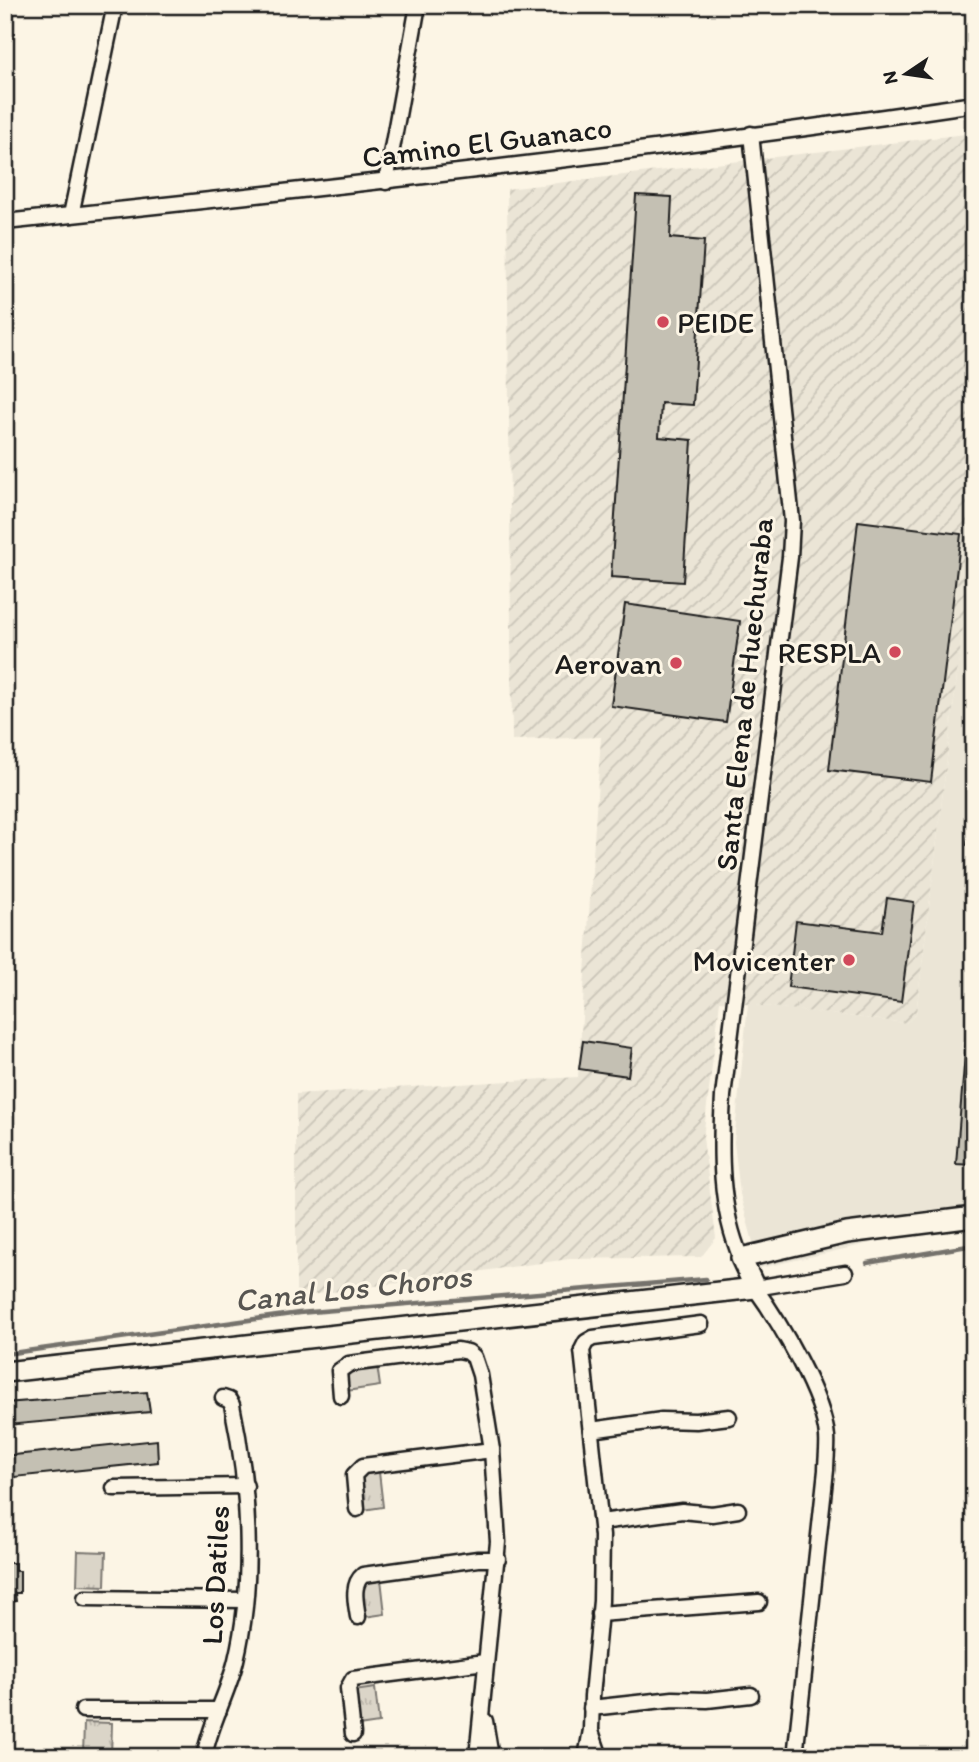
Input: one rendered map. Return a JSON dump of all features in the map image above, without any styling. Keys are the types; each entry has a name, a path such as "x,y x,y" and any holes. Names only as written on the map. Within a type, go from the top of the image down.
{"street":[{"path":"71,215 115,5"},
{"path":"386,182 418,5"},
{"name":"Camino El Guanaco","path":"5,222 386,182 974,104"},
{"name":"Santa Elena de Huechuraba","path":"741,1258 729,1222 723,1184 720,1142 723,1096 790,557 792,521 751,134"},
{"path":"795,1757 826,1470 827,1436 822,1413 806,1377 773,1312 755,1288 741,1258 847,1233 974,1217"},
{"path":"5,1372 755,1288 845,1273"},
{"path":"586,1757 591,1730 602,1574 601,1522 582,1354 586,1342 597,1337 701,1324"},
{"path":"341,1396 339,1370 345,1365 451,1350 468,1352 478,1364 492,1450 498,1559 477,1757"},
{"name":"Los Datiles","path":"204,1757 210,1731 237,1659 244,1600 246,1486 232,1405 229,1400 223,1398"},
{"path":"591,1430 662,1420 696,1421 729,1417"},
{"path":"357,1509 354,1475 358,1468 492,1450"},
{"path":"114,1488 246,1486"},
{"path":"601,1522 682,1511 705,1514 738,1510"},
{"path":"358,1618 355,1588 363,1575 478,1559 498,1559"},
{"path":"85,1598 244,1600"},
{"path":"599,1614 759,1602"},
{"path":"353,1734 348,1688 353,1679 485,1662"},
{"path":"592,1708 673,1699 707,1700 751,1695"},
{"path":"83,1710 219,1710"},
{"path":"483,1710 491,1757"},
{"path":"591,1730 600,1757"}],"shaded area":[{"path":"974,133 974,536 916,1014 906,1023 720,1001 703,1138 716,1238 701,1257 569,1259 296,1297 296,1094 578,1077 601,737 512,740 507,189"},
{"name":"Movicenter","path":"974,536 974,1227 893,1238 760,1268 740,1194 734,1142 748,1004 906,1023 916,1014"}],"green space":[{"path":"377,1365 380,1386 346,1391 343,1370"},
{"path":"379,1472 383,1507 363,1510 358,1475"},
{"path":"78,1551 106,1552 105,1586 77,1585"},
{"path":"381,1579 385,1614 364,1617 360,1582"},
{"path":"375,1688 379,1723 358,1726 354,1691"},
{"path":"84,1722 112,1723 111,1757 83,1756"}],"building":[{"name":"PEIDE","path":"636,195 672,197 670,238 704,241 693,405 661,403 659,437 692,440 683,582 611,577"},
{"name":"RESPLA","path":"858,521 961,534 931,782 829,770"},
{"name":"Aerovan","path":"625,604 740,621 726,722 611,706"},
{"path":"974,774 974,846 967,845"},
{"name":"Movicenter","path":"887,898 914,902 901,1002 788,987 796,921 882,932"},
{"path":"974,944 974,1165 956,1164"},
{"path":"583,1041 632,1048 628,1076 579,1069"},
{"path":"147,1392 150,1412 7,1425 5,1403"},
{"path":"157,1440 158,1462 5,1478 5,1456"},
{"path":"5,1563 15,1563 15,1571 20,1571 20,1593 15,1593 16,1601 5,1602"},
{"path":"5,1672 11,1672 12,1695 5,1696"}],"waterway":[{"name":"Canal Los Choros","path":"867,1263 974,1245"},
{"name":"Canal Los Choros","path":"5,1354 299,1313 706,1279"}],"place":[{"name":"PEIDE","path":"663,322"},
{"name":"RESPLA","path":"895,652"},
{"name":"Aerovan","path":"676,663"},
{"name":"Movicenter","path":"849,960"}]}
